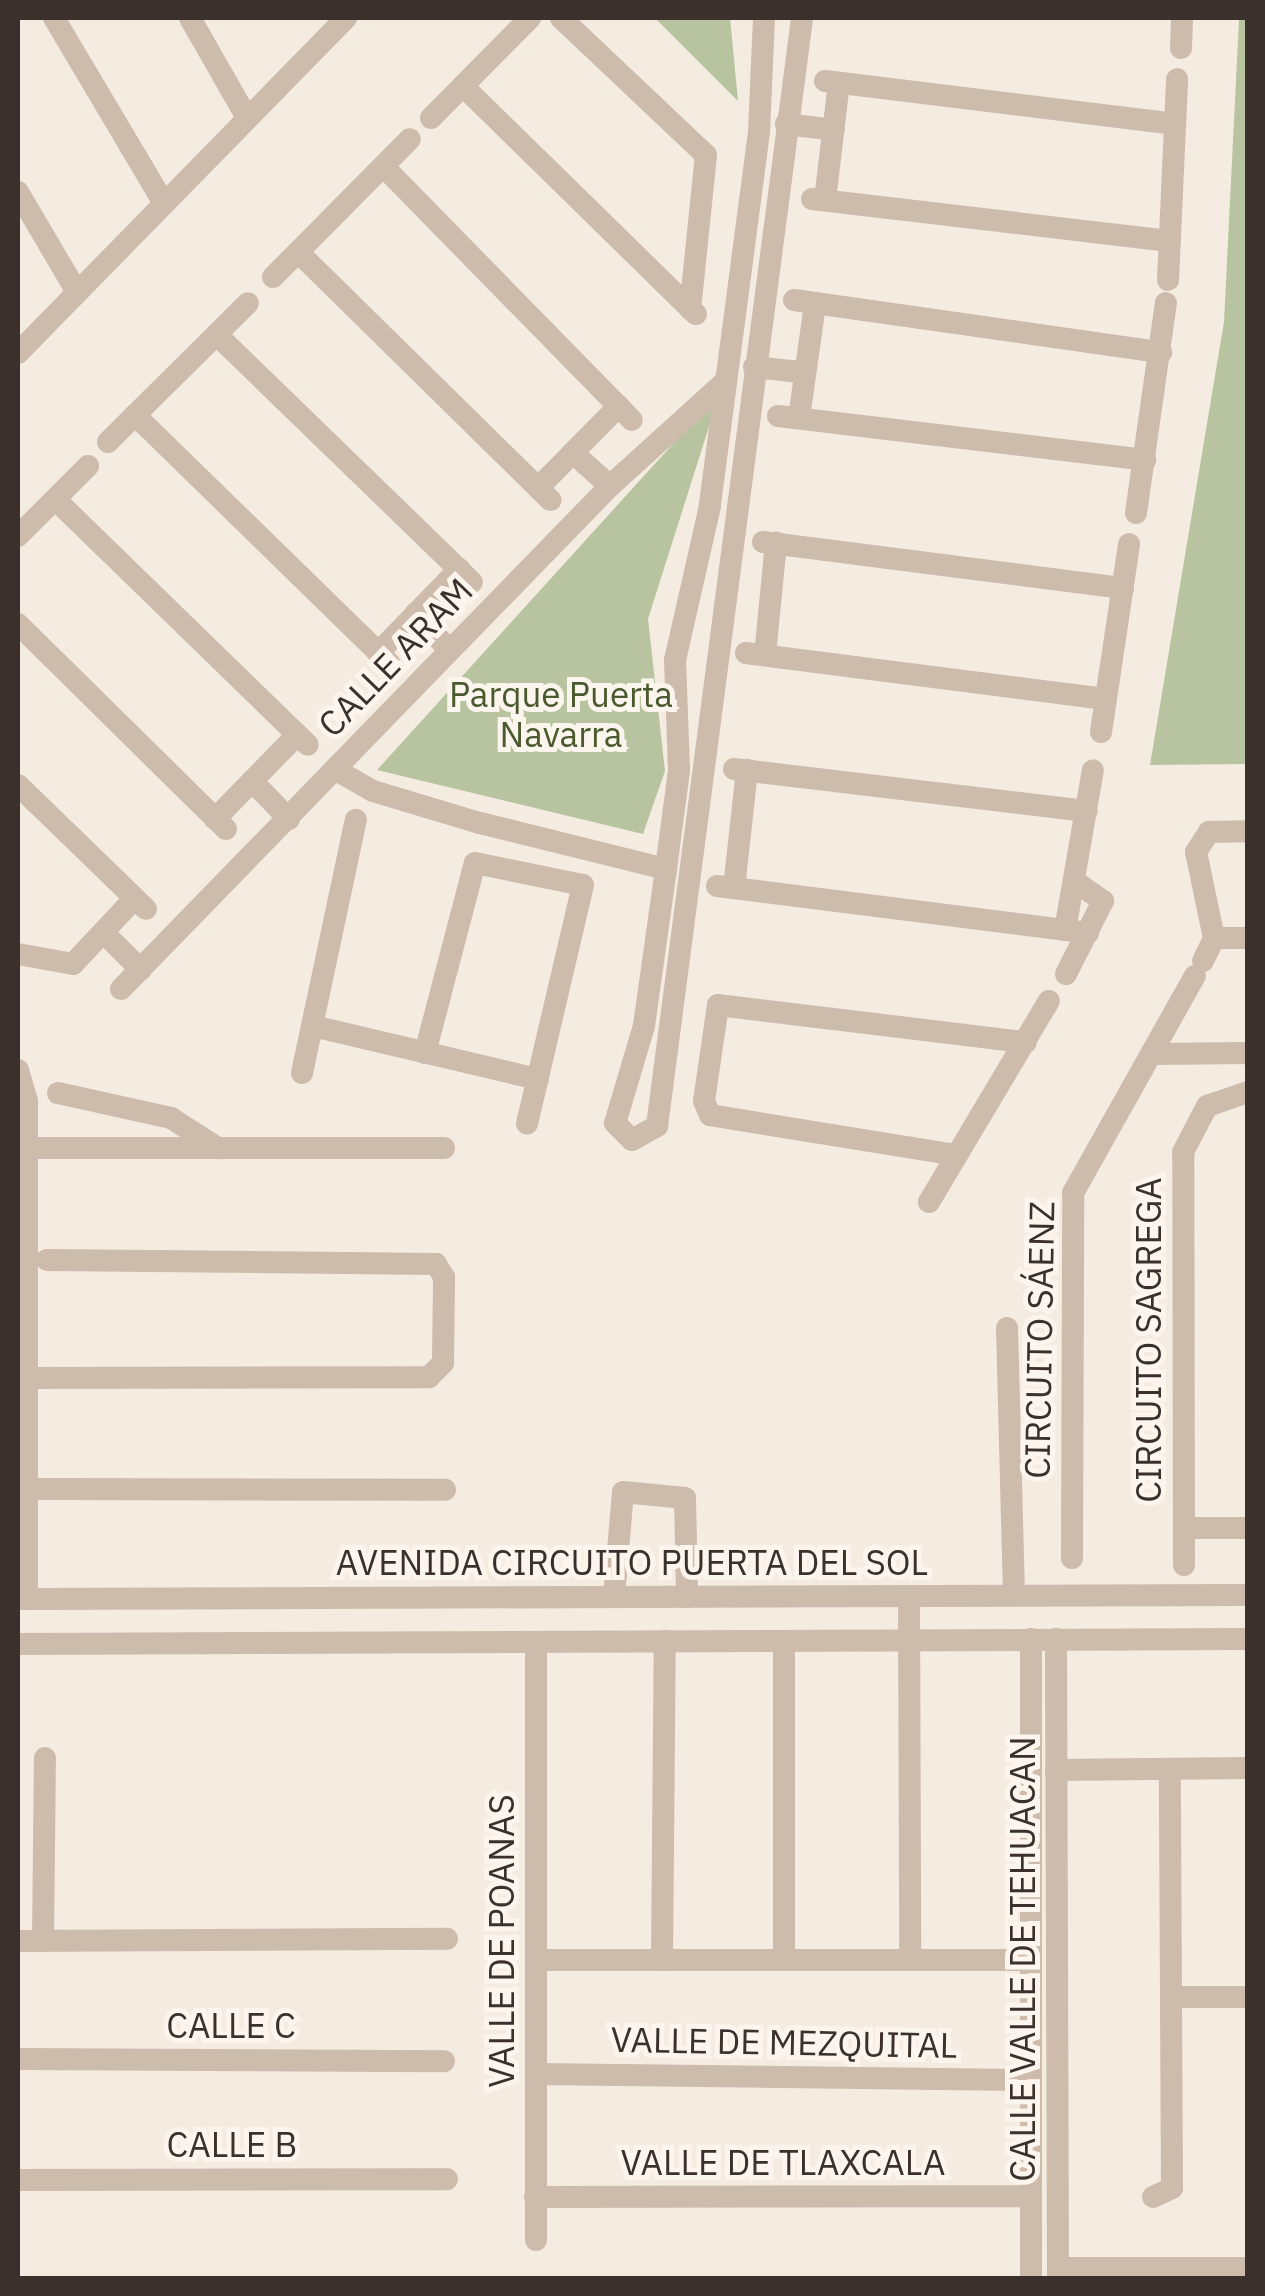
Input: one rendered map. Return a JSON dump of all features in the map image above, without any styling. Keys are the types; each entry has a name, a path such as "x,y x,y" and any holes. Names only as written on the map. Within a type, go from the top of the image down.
{"street":[{"path":"54,18 164,203"},
{"path":"190,18 247,118"},
{"path":"431,118 530,18"},
{"path":"462,86 696,315 706,155 562,18"},
{"path":"764,18 759,132 740,250 710,506 674,660 679,771 666,869 644,1026 615,1123 632,1140 657,1126 802,18"},
{"path":"1182,18 1182,48"},
{"path":"18,353 335,22"},
{"path":"1136,513 1167,292 1177,79"},
{"path":"1170,241 818,200 834,130 832,82 1175,124"},
{"path":"786,124 834,130"},
{"path":"273,277 410,139"},
{"path":"298,252 544,494 573,453 625,413 384,167"},
{"path":"18,192 77,292"},
{"path":"701,244 740,250"},
{"path":"1144,460 789,417 800,372 805,302 1161,352"},
{"path":"108,442 248,303"},
{"path":"135,415 383,658 416,613 466,576 217,335"},
{"path":"754,367 800,372"},
{"name":"CALLE ARAM","path":"121,989 610,486 726,381"},
{"path":"573,453 610,486"},
{"path":"18,536 88,466"},
{"path":"18,624 220,824 252,782 302,740 56,500"},
{"path":"1105,699 756,654 770,602 770,543 1122,588"},
{"path":"1100,732 1130,544"},
{"path":"724,598 770,602"},
{"path":"416,613 449,650"},
{"path":"681,619 722,626"},
{"path":"674,660 716,666"},
{"path":"1077,931 725,887 740,835 740,769 1087,812"},
{"path":"336,770 374,791 666,869"},
{"path":"1066,974 1077,931 1074,881 1093,770"},
{"path":"252,782 289,819"},
{"path":"18,785 140,904 73,964 20,953"},
{"path":"302,1073 356,820"},
{"path":"695,828 740,835"},
{"path":"1248,831 1209,832 1196,852 1214,938 1248,938"},
{"path":"531,871 540,838"},
{"path":"425,1052 475,864 531,871 587,892 527,1124"},
{"path":"1074,881 1103,900 1077,931"},
{"path":"104,933 141,970"},
{"name":"CIRCUITO SÁENZ","path":"1072,1558 1073,1193 1214,938"},
{"path":"930,1202 1049,1001"},
{"path":"956,1155 710,1115 704,1101 718,1005 1026,1042"},
{"path":"312,1026 538,1080"},
{"path":"667,1044 712,1050"},
{"path":"1152,1054 1242,1054 1242,1091"},
{"path":"18,1070 27,1148 22,1599"},
{"name":"CIRCUITO SAGREGA","path":"1184,1565 1183,1152 1207,1106 1242,1091"},
{"path":"58,1094 171,1118 218,1148"},
{"path":"27,1148 444,1148"},
{"path":"25,1378 429,1377 443,1363 444,1277 436,1264 47,1260"},
{"path":"1007,1328 1014,1595"},
{"path":"26,1489 446,1490"},
{"path":"614,1596 623,1492 685,1498 687,1597"},
{"path":"1184,1528 1248,1528"},
{"name":"AVENIDA CIRCUITO PUERTA DEL SOL","path":"22,1599 1248,1595"},
{"path":"909,1597 910,1960"},
{"name":"CALLE VALLE DE TEHUACAN","path":"1056,1639 1058,2273"},
{"path":"18,1644 1248,1639"},
{"path":"784,1640 784,1960"},
{"name":"CALLE VALLE DE TEHUACAN","path":"1031,1640 1031,2278"},
{"path":"662,1960 665,1641"},
{"name":"VALLE DE POANAS","path":"536,1642 536,2240"},
{"path":"43,1941 45,1758"},
{"path":"1056,1770 1248,1768"},
{"path":"1153,2197 1172,2188 1170,1769"},
{"path":"18,1941 447,1938"},
{"path":"536,1960 1031,1960"},
{"path":"1172,1997 1248,1997"},
{"path":"1031,2021 1057,2021"},
{"name":"CALLE C","path":"18,2059 444,2061"},
{"name":"VALLE DE MEZQUITAL","path":"536,2074 1031,2080"},
{"name":"CALLE B","path":"18,2180 447,2179"},
{"name":"VALLE DE TLAXCALA","path":"536,2197 1031,2196"},
{"path":"1058,2273 1248,2268"}],"green space":[{"path":"655,18 730,18 738,101"},
{"path":"1247,18 1247,764 1150,765 1224,322 1239,20"},
{"name":"Parque Puerta Navarra","path":"720,392 648,619 665,771 643,834 377,770"}]}
